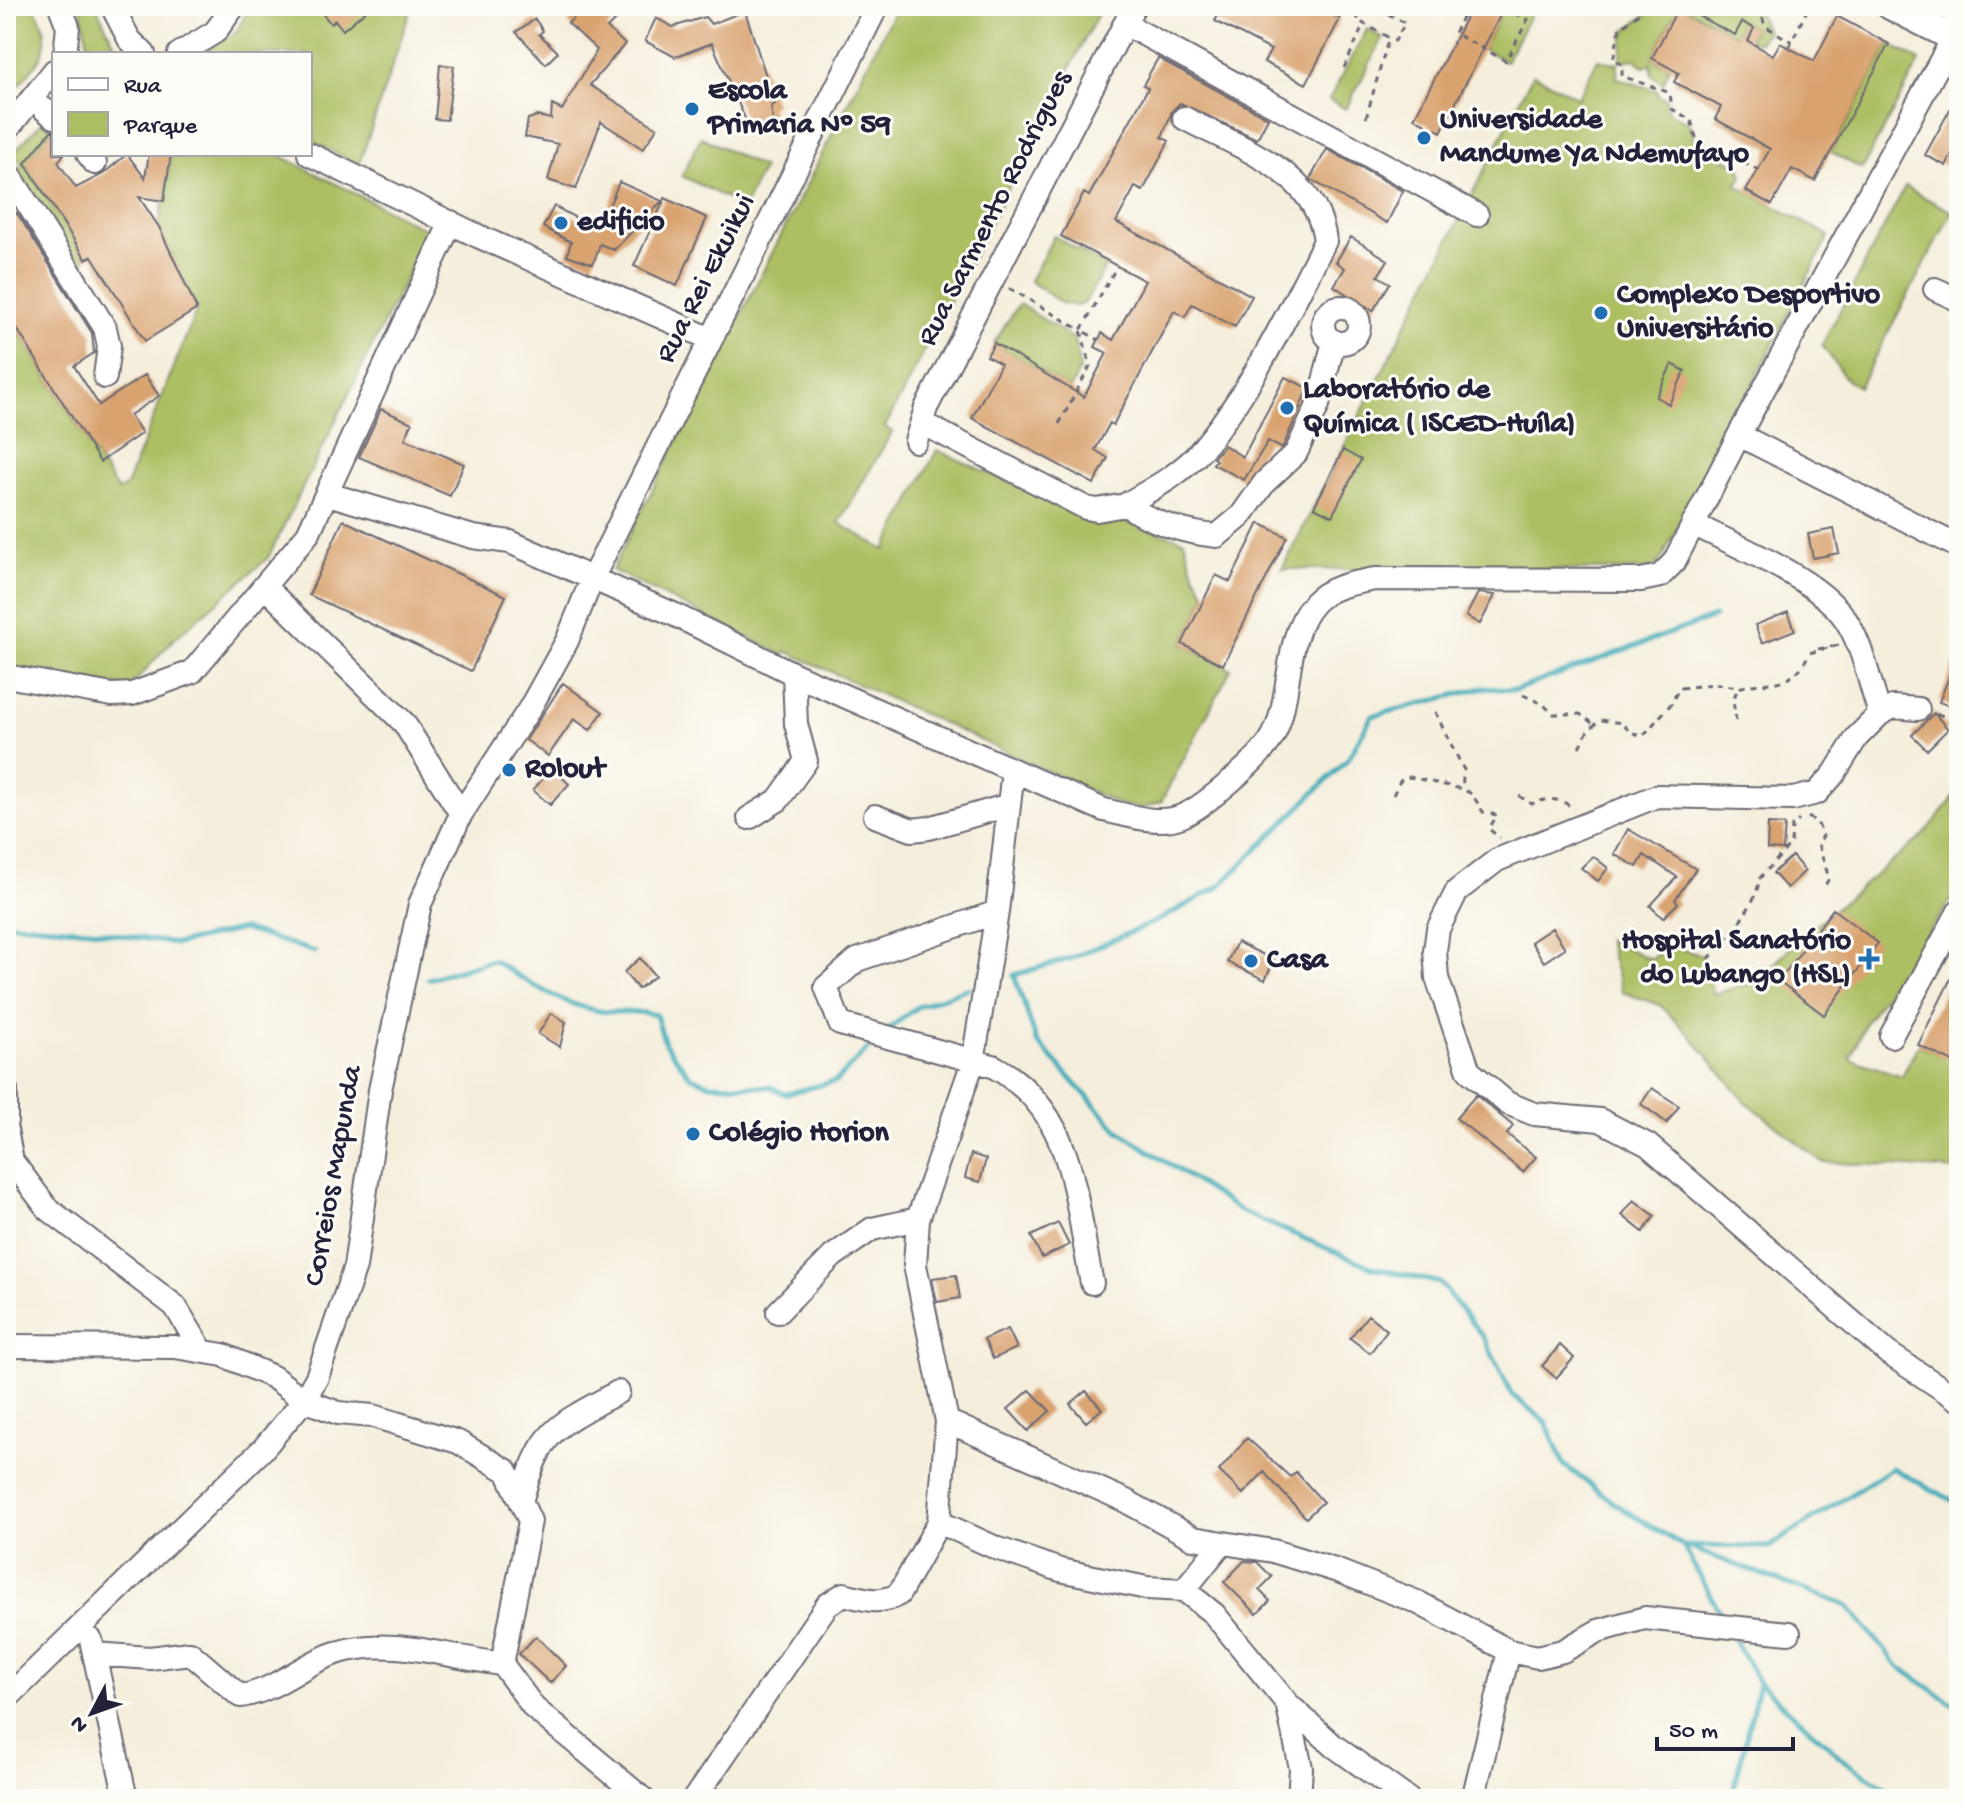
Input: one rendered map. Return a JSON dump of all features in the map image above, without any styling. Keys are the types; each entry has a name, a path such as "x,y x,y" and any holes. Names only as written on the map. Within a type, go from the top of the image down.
{"main road":[{"path":"1890,6 1956,40"},
{"path":"1948,6 1959,12"}],"street":[{"path":"60,6 68,27 65,52"},
{"path":"112,6 129,39 142,52"},
{"path":"182,52 215,32 234,6"},
{"name":"Rua Rei Ekuikui","path":"592,579 877,6"},
{"path":"1130,15 1477,215"},
{"name":"Rua Sarmento Rodrigues","path":"1125,505 1097,510 1086,508 919,432 993,279 1130,15"},
{"path":"328,494 473,537 510,542 794,674 1104,810 1148,820 1182,817 1228,785 1273,737 1300,627 1314,603 1339,586 1375,579 1641,580 1660,576 1674,562 1739,435 1956,40"},
{"path":"6,131 52,74"},
{"path":"1184,118 1283,171 1307,191 1323,219 1325,241 1229,415 1194,457 1166,481 1125,505 1147,518 1188,533 1217,536 1241,516 1265,482 1296,453 1318,405 1334,341"},
{"path":"312,155 711,339"},
{"path":"10,182 105,328 109,346 105,377"},
{"path":"8,671 112,695 132,694 192,672 308,534 451,222"},
{"path":"1935,289 1959,300"},
{"path":"1739,435 1959,547"},
{"path":"1693,524 1791,576 1832,603 1849,626 1880,714"},
{"name":"Correios Mapunda","path":"6,1699 230,1483 304,1400 328,1350 355,1267 380,1090 420,904 461,814 530,708 567,641 592,579"},
{"path":"265,587 404,723 461,814"},
{"path":"749,818 778,800 806,761 796,724 794,674"},
{"path":"1918,709 1893,707 1880,714 1857,737 1834,774 1817,793 1793,799 1657,796 1497,860 1457,891 1438,929 1435,951 1437,978 1469,1071 1507,1103 1534,1114 1600,1120 1648,1145 1888,1353 1959,1400"},
{"path":"694,1799 827,1605 844,1594 888,1601 899,1594 939,1522 947,1421 915,1265 918,1219 973,1062 997,912 1013,770"},
{"path":"875,816 912,830 1009,805"},
{"path":"1891,1036 1959,911"},
{"path":"997,912 857,960 826,987 840,1024 993,1066 1014,1078 1041,1108 1064,1143 1092,1283"},
{"path":"6,1090 6,1121"},
{"path":"6,1130 12,1161 47,1208 175,1306 202,1351"},
{"path":"778,1312 833,1256 872,1229 918,1219"},
{"path":"6,1346 175,1347 223,1355 273,1377 304,1400 338,1413 373,1416 458,1442 507,1471 530,1521 502,1664"},
{"path":"521,1502 533,1457 559,1424 618,1392"},
{"path":"947,1421 1124,1500 1193,1538 1273,1551 1338,1571 1417,1602 1509,1651 1538,1657 1563,1651 1598,1631 1645,1618 1789,1633"},
{"path":"939,1522 996,1548 1060,1570 1147,1588 1184,1590 1214,1614 1287,1703 1334,1746 1408,1799"},
{"path":"1184,1590 1221,1544"},
{"path":"87,1624 126,1799"},
{"path":"95,1654 150,1658 190,1653 240,1696 275,1684 335,1653 372,1646 432,1651 502,1664 534,1708 643,1799"},
{"path":"1473,1799 1509,1651"},
{"path":"1287,1703 1301,1768 1299,1799"}],"path":[{"path":"1365,6 1357,20 1395,41 1405,23 1374,6"},
{"path":"1468,6 1454,33 1506,61 1535,6"},
{"path":"1648,6 1620,28 1613,60 1622,64 1622,76 1670,93 1672,109 1691,120 1697,141 1763,172"},
{"path":"1759,6 1765,26 1792,42"},
{"path":"1789,47 1809,6"},
{"path":"1347,7 1360,14"},
{"path":"1504,8 1527,20"},
{"path":"1344,68 1364,24"},
{"path":"1366,118 1389,37"},
{"path":"1059,424 1090,366 1081,330 1117,266"},
{"path":"993,279 1099,340"},
{"path":"1579,747 1601,720 1622,723 1630,732 1643,736 1671,704 1679,688 1699,687 1710,682 1738,688 1755,683 1765,686 1779,684 1804,665 1809,653 1818,649 1826,646 1843,644 1818,649"},
{"path":"1736,721 1733,700 1738,688"},
{"path":"1523,695 1543,704 1553,714 1580,714 1595,724"},
{"path":"1435,712 1464,770 1462,789"},
{"path":"1393,795 1400,781 1410,777 1462,789 1472,794 1483,812 1497,815 1489,829 1514,854"},
{"path":"1519,796 1532,804 1542,799 1557,800 1576,812"},
{"path":"1709,959 1752,904 1758,894 1759,879 1782,857 1791,844 1792,826 1805,815 1821,828 1823,836 1818,844 1829,878 1825,886"}],"green space":[{"path":"6,6 33,6 45,34 44,46 34,67 6,101"},
{"path":"80,6 96,6 115,45 88,45"},
{"path":"250,6 412,6 359,165 312,141 312,52 203,52 237,31"},
{"path":"897,6 1102,6 885,427 892,432 839,523 885,550 937,450 1091,519 1120,520 1184,540 1194,573 1206,595 1182,644 1231,669 1161,802 1140,809 1119,804 786,651 784,655 612,570"},
{"path":"1505,6 1535,6 1506,61 1483,49"},
{"path":"1658,6 1679,6 1652,58 1669,67 1663,84 1652,75 1651,64 1644,67 1636,59 1620,61 1625,31"},
{"path":"1682,6 1755,6 1767,32 1759,42 1748,41 1754,29 1742,22 1735,35"},
{"path":"1367,29 1383,38 1346,109 1329,100"},
{"path":"1889,44 1920,61 1862,169 1831,152"},
{"name":"Complexo Desportivo Universitário","path":"1598,59 1618,64 1617,78 1658,91 1658,96 1666,98 1667,111 1690,124 1696,145 1740,166 1743,176 1736,185 1829,236 1662,558 1654,567 1643,570 1282,569 1533,74 1578,98"},
{"path":"43,121 52,127 25,164 86,259 79,264 18,169 22,165 14,152"},
{"path":"701,137 763,168 744,207 682,176"},
{"path":"171,156 281,156 429,231 268,558 173,640 130,687 19,672 6,636 6,311 118,491 126,486 197,309 159,227"},
{"path":"1905,187 1952,212 1859,387 1847,380 1822,345"},
{"path":"1054,236 1106,266 1085,302 1078,306 1061,303 1030,281"},
{"path":"1019,304 1074,339 1080,369 1070,389 994,343"},
{"path":"1959,791 1959,835 1954,840 1959,845 1959,889 1865,1023 1850,1059 1902,1076 1918,1045 1959,1063 1959,1170 1822,1162 1744,1100 1689,1034 1660,1005 1622,992 1607,939 1650,959 1669,946 1702,955 1714,994 1758,981 1799,938 1923,836"}],"building":[{"path":"316,6 371,6 343,30 335,20 331,24"},
{"path":"587,6 606,6 618,17 607,28 625,44 590,85 657,128 643,149 601,122 576,189 548,180 558,144 525,137 528,119 537,116 551,119 552,105 562,110 597,50 568,23"},
{"path":"1223,6 1316,6 1340,19 1306,84 1264,62 1271,50 1215,21"},
{"path":"1472,6 1505,6 1441,132 1414,118"},
{"path":"1679,6 1735,35 1742,22 1754,28 1748,41 1773,55 1780,43 1814,61 1837,16 1889,44 1815,181 1792,169 1772,205 1746,191 1770,149 1715,119 1721,107 1674,82 1679,73 1652,58"},
{"name":"Escola Primaria Nº 59","path":"745,11 775,104 771,106 773,122 750,130 712,43 675,57 645,41 656,18 673,27 705,17 711,24"},
{"path":"535,19 543,31 539,34 558,52 546,64 516,32"},
{"path":"1158,58 1268,118 1257,139 1180,103 1172,111 1162,137 1169,141 1143,191 1135,187 1116,222 1252,296 1235,327 1192,304 1185,317 1174,311 1113,425 1110,423 1095,450 1108,458 1094,484 972,418 1001,364 987,356 994,343 1084,397 1107,353 1095,347 1102,333 1113,340 1145,281 1061,236 1084,193 1089,196 1148,88 1143,85"},
{"path":"440,65 454,66 447,120 435,119"},
{"path":"1959,93 1959,140 1946,166 1925,155"},
{"path":"51,131 52,156 62,156 58,162 76,188 103,174 125,156 128,156 145,178 149,156 171,156 164,201 139,197 159,227 197,309 145,341 92,256 86,259 25,163"},
{"path":"1327,149 1403,191 1387,223 1310,179"},
{"path":"619,182 662,201 614,250 600,244 593,264 567,255 571,242 543,227 554,206 585,223 602,223"},
{"path":"665,198 707,218 677,286 634,266"},
{"path":"17,213 92,333 94,353 74,366 99,405 145,375 159,396 130,415 142,433 100,462 6,311 6,220"},
{"path":"1351,237 1388,260 1378,276 1390,283 1373,311 1334,286 1345,268 1336,262"},
{"path":"1672,364 1685,371 1669,404 1656,397"},
{"name":"Laboratório de Química ( ISCED-Huíla)","path":"1285,377 1308,388 1284,445 1281,448 1268,441 1244,480 1213,464 1216,460 1213,458 1224,445 1243,457"},
{"path":"381,409 412,423 405,439 464,464 450,496 359,457"},
{"path":"1343,450 1361,460 1332,516 1314,507"},
{"path":"343,520 506,596 471,671 309,595"},
{"path":"1259,523 1287,537 1223,665 1182,644 1216,575 1230,582"},
{"path":"1834,529 1839,553 1813,558 1808,534"},
{"path":"1478,593 1495,595 1480,624 1466,616"},
{"path":"1788,612 1795,630 1762,643 1755,625"},
{"path":"1958,654 1959,696 1955,708 1939,702"},
{"path":"563,683 603,712 590,730 574,719 548,756 526,740"},
{"path":"1934,713 1948,729 1927,750 1912,735"},
{"path":"552,768 569,784 550,805 533,790"},
{"path":"1768,824 1785,825 1783,850 1767,849"},
{"path":"1628,829 1696,869 1675,900 1678,903 1663,918 1650,906 1677,877 1644,855 1637,867 1614,854"},
{"path":"1593,856 1608,868 1598,881 1581,868"},
{"path":"1792,856 1805,871 1787,888 1773,873"},
{"path":"1833,909 1878,943 1824,1015 1779,981"},
{"path":"1552,928 1565,948 1544,962 1531,942"},
{"name":"Casa","path":"1237,942 1274,960 1265,980 1227,962"},
{"path":"640,958 655,976 638,989 624,972"},
{"path":"1959,962 1959,1065 1918,1045"},
{"path":"551,1013 566,1022 560,1047 538,1034"},
{"path":"1652,1088 1679,1106 1667,1123 1641,1104"},
{"path":"1476,1095 1513,1126 1507,1134 1536,1157 1523,1172 1456,1118"},
{"path":"971,1154 986,1159 980,1182 965,1178"},
{"path":"1634,1200 1655,1216 1643,1232 1622,1215"},
{"path":"1058,1223 1069,1245 1042,1258 1031,1236"},
{"path":"956,1275 960,1298 937,1302 932,1278"},
{"path":"1368,1315 1387,1330 1370,1353 1350,1338"},
{"path":"1008,1329 1017,1348 993,1359 984,1339"},
{"path":"1560,1345 1574,1358 1556,1378 1542,1366"},
{"path":"1030,1390 1050,1411 1028,1431 1008,1409"},
{"path":"1086,1391 1102,1409 1086,1422 1070,1404"},
{"path":"1247,1438 1290,1477 1296,1472 1323,1502 1306,1518 1264,1472 1243,1494 1219,1471"},
{"path":"1244,1561 1257,1562 1272,1577 1259,1590 1270,1601 1257,1614 1224,1582"},
{"path":"536,1636 566,1666 550,1683 519,1654"}],"waterway":[{"path":"1714,617 1516,690 1482,688 1372,716 1348,759 1220,886 1161,919 1072,958 1014,975 1037,1042 1119,1131 1242,1212 1371,1267 1440,1283 1484,1338 1512,1395 1546,1422 1564,1465 1617,1505 1682,1545 1848,1606 1899,1667 1959,1708"},
{"path":"6,923 90,930 177,944 243,929 315,952"},
{"path":"428,979 493,960 544,991 585,1008 656,1015 665,1044 691,1077 710,1084 771,1087 785,1094 836,1081 876,1041"},
{"path":"886,1031 917,1007 969,988"},
{"path":"1687,1546 1769,1547 1892,1468 1959,1504"},
{"path":"1683,1546 1719,1611"},
{"path":"1735,1641 1759,1683 1850,1765 1904,1799"},
{"path":"1737,1799 1734,1789 1759,1683"}],"place":[{"name":"Escola Primaria Nº 59","path":"692,109"},
{"name":"Universidade Mandume Ya Ndemufayo","path":"1424,138"},
{"name":"edificio","path":"561,223"},
{"name":"Complexo Desportivo Universitário","path":"1601,313"},
{"name":"Laboratório de Química ( ISCED-Huíla)","path":"1287,408"},
{"name":"Rolout","path":"509,770"},
{"name":"Hospital Sanatório do Lubango (HSL)","path":"1869,959"},
{"name":"Casa","path":"1251,961"},
{"name":"Colégio Horion","path":"693,1134"}]}
